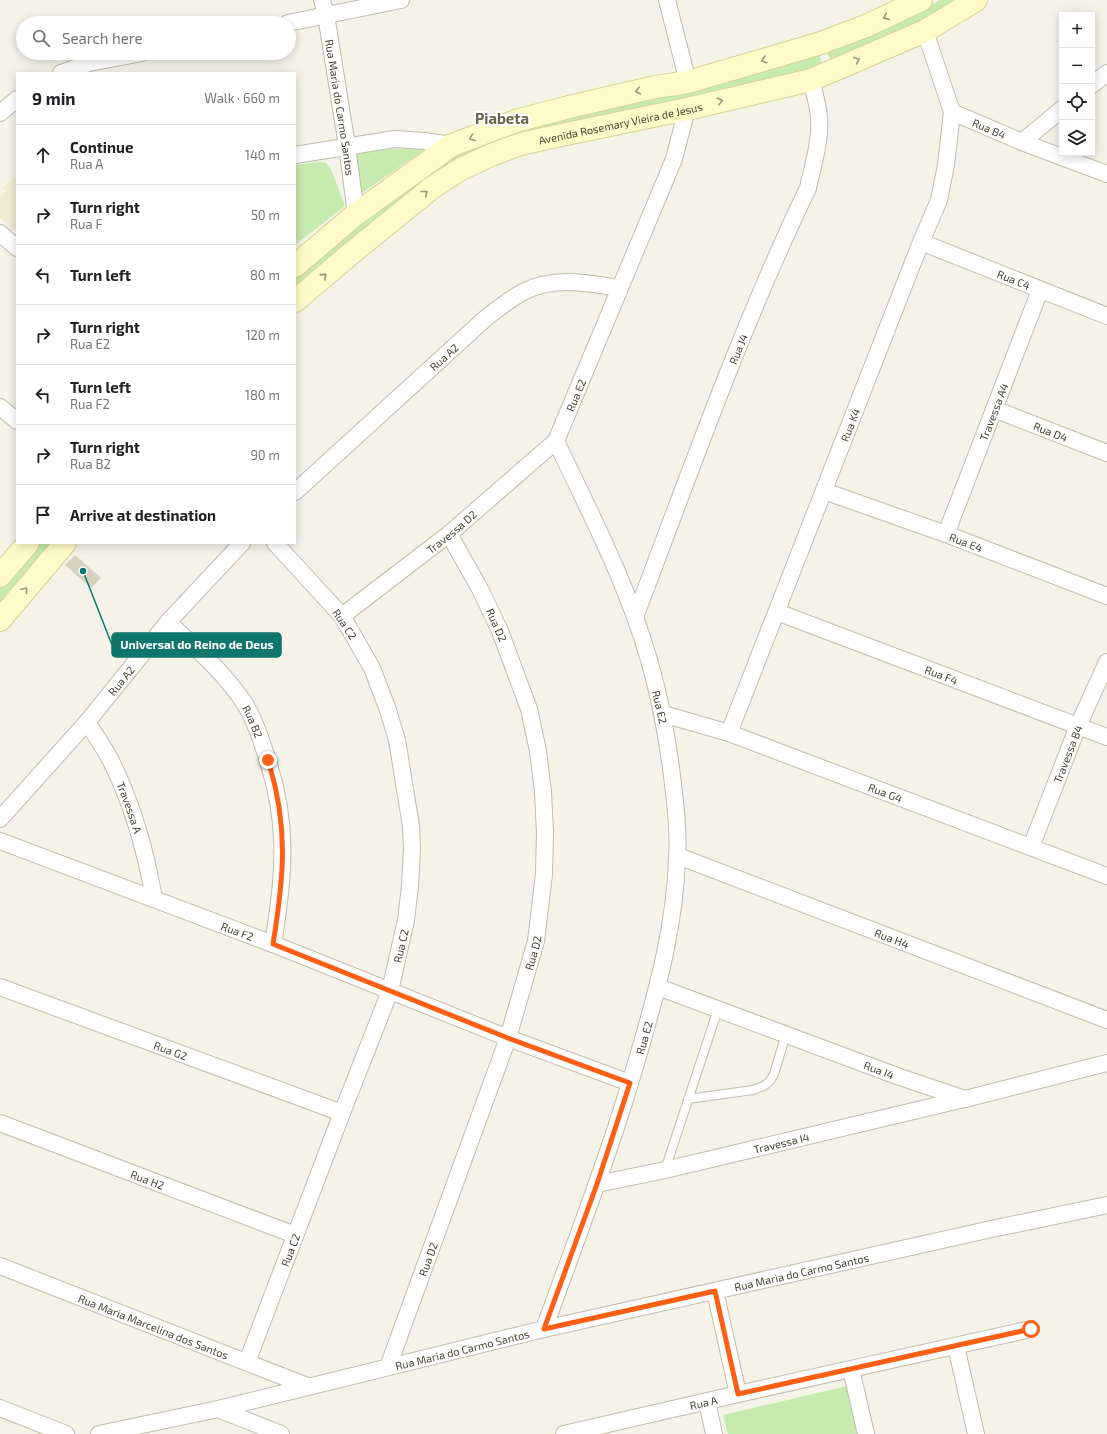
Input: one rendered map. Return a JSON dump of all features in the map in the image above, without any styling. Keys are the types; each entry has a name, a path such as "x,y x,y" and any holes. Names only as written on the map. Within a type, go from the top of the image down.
{"street":[{"path":"296,20 324,8 401,0"},
{"path":"666,0 688,82"},
{"path":"296,265 356,214 452,145 519,120 655,87 688,82 818,44 866,26 921,0"},
{"name":"Avenida Rosemary Vieira de Jesus","path":"296,300 433,188 461,169 491,155 521,144 609,124 687,109 820,76 925,31 976,0"},
{"name":"Rua Maria do Carmo Santos","path":"324,8 347,146 356,214"},
{"path":"925,31 952,112"},
{"path":"818,44 820,76"},
{"path":"64,72 89,63 105,60"},
{"path":"1093,84 1107,72"},
{"name":"Rua J4","path":"635,617 755,306 808,188 819,130 818,107 820,76"},
{"path":"0,113 16,100"},
{"name":"Rua E2","path":"544,1329 597,1184 630,1083 658,986 670,930 675,896 678,856 676,809 667,736 663,714 648,658 635,617 605,541 556,441 674,159 687,109"},
{"path":"1022,142 1059,111"},
{"name":"Rua B4","path":"952,112 1022,142 1107,174"},
{"name":"Rua K4","path":"729,733 921,242 939,200 946,166 952,112"},
{"path":"296,155 395,139 452,145"},
{"path":"0,233 16,247"},
{"name":"Rua C4","path":"921,242 1107,316"},
{"name":"Rua A2","path":"296,491 487,317 511,299 536,286 555,282 583,283 619,288"},
{"name":"Travessa A4","path":"946,534 1040,290"},
{"path":"0,407 16,421"},
{"name":"Rua D4","path":"994,409 1107,453"},
{"name":"Travessa D2","path":"342,616 449,534 556,441"},
{"name":"Rua E4","path":"824,491 946,534 1107,596"},
{"name":"Rua D2","path":"388,1367 508,1038 536,941 542,901 544,874 545,833 542,785 538,751 529,709 500,631 480,589 449,534"},
{"path":"0,576 27,544"},
{"path":"0,620 64,544"},
{"name":"Rua A2","path":"0,819 87,722 168,622 241,544"},
{"name":"Rua C2","path":"247,1362 390,991 406,920 410,886 411,826 398,740 372,668 342,616 276,544"},
{"name":"Rua F4","path":"777,612 1107,737"},
{"name":"Rua B2","path":"168,622 221,673 235,691 245,705 254,723 268,760 279,802 283,839 280,898 273,944"},
{"name":"Travessa B4","path":"1031,847 1078,726 1107,662"},
{"name":"Rua G4","path":"663,714 729,733 1107,876"},
{"name":"Travessa A","path":"87,722 111,761 132,811 149,868 154,899"},
{"name":"Rua F2","path":"0,841 273,944 508,1038 630,1083"},
{"name":"Rua H4","path":"678,856 1107,1020"},
{"name":"Rua I4","path":"658,986 897,1076 964,1098"},
{"name":"Rua G2","path":"0,987 342,1113"},
{"path":"964,1098 1107,1064"},
{"name":"Travessa I4","path":"597,1184 665,1170 964,1098"},
{"name":"Rua H2","path":"0,1123 295,1235"},
{"name":"Rua Maria do Carmo Santos","path":"99,1434 218,1409 544,1329 987,1230 1107,1206"},
{"name":"Rua Maria Marcelina dos Santos","path":"0,1266 307,1386"},
{"path":"715,1291 738,1394"},
{"name":"Rua A","path":"564,1434 1031,1329"},
{"path":"956,1346 976,1434"},
{"path":"851,1369 866,1434"},
{"path":"706,1401 714,1434"},
{"path":"0,1408 66,1434"},
{"path":"218,1409 281,1434"}],"lane":[{"path":"665,1170 718,1009"},
{"path":"688,1099 752,1090 764,1086 770,1081 774,1074 786,1034"}],"shaded area":[{"path":"16,177 16,231 0,218 0,197 6,191 3,187"}],"green space":[{"path":"940,0 959,0 909,29 832,63 826,50 926,8"},
{"path":"819,55 823,65 458,162 296,290 296,278 379,205 428,169 476,144 525,124"},
{"path":"430,146 362,193 356,152"},
{"path":"319,162 326,163 331,169 345,206 296,244 296,165"},
{"path":"37,544 51,544 0,605 0,586"},
{"path":"847,1386 858,1434 728,1434 723,1415"}],"building":[{"path":"75,555 101,578 91,588 65,565"}],"place":[{"name":"Universal do Reino de Deus","path":"83,571"}],"district":[{"name":"Piabeta","path":"502,118"}],"route":[{"path":"268,760 279,802 283,839 280,898 273,944 508,1038 630,1083 597,1184 544,1329 715,1291 738,1394 1031,1329"}]}
